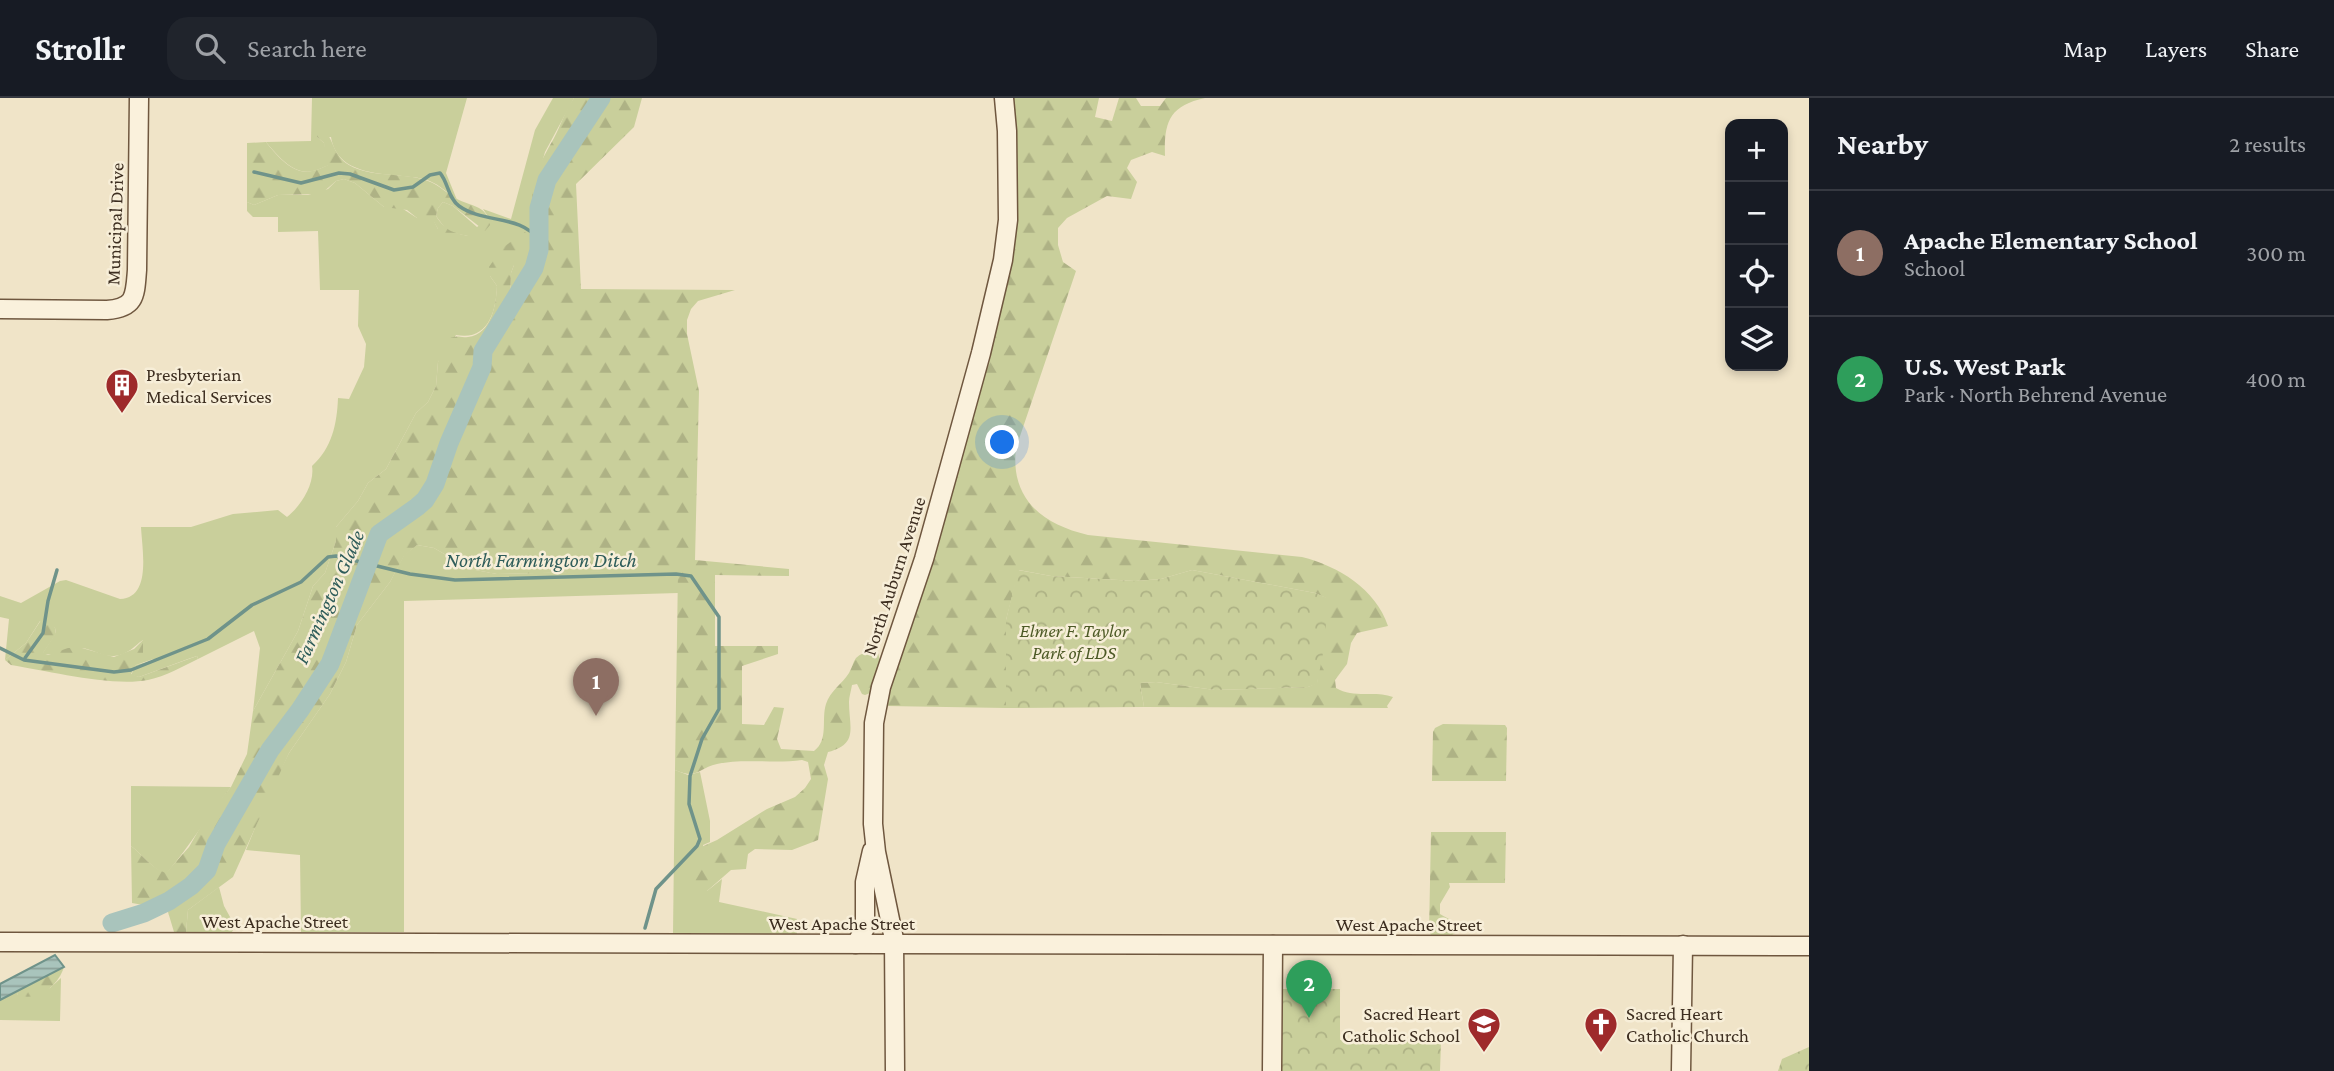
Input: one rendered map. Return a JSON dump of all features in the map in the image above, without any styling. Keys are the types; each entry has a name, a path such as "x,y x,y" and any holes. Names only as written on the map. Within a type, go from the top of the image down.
{"main road":[{"name":"Municipal Drive","path":"0,309 107,310 130,303 136,286 139,98"},
{"name":"North Auburn Avenue","path":"895,1071 894,944 874,844 874,723 928,546 981,353 1003,260 1008,220 1004,98"},
{"path":"856,944 865,928 865,882 874,844"},
{"name":"West Apache Street","path":"0,942 1809,946"},
{"path":"1272,1071 1273,945"},
{"path":"1681,1071 1683,946"}],"green space":[{"path":"312,98 467,98 446,173 457,200 424,179 382,174 355,167 344,161 336,151 331,137 317,137 324,143 329,165 306,172 286,163 266,142 311,141"},
{"path":"553,98 574,98 545,152 532,198 535,202 538,199 537,236 535,257 530,269 510,302 511,273 514,265 490,276 497,286 492,315 483,329 476,334 456,335 438,362 436,386 428,402 416,413 386,469 368,483 358,501 336,527 336,541 325,573 313,586 298,631 253,711 260,648 254,631 198,659 197,656 139,677 131,675 136,665 155,660 143,656 143,640 127,652 114,656 81,648 42,654 56,633 55,628 40,621 26,643 5,660 9,619 0,617 0,596 21,603 66,580 120,599 130,597 141,582 143,571 141,527 191,527 233,514 278,510 287,517 306,494 312,466 332,435 338,398 349,399 364,367 366,344 358,326 359,290 320,290 318,231 278,232 278,217 253,217 247,211 247,202 254,205 278,195 308,195 328,189 336,181 344,179 355,183 384,207 400,207 417,218 434,221 438,229 438,239 468,236 448,232 436,216 438,208 443,202 453,206 477,227 489,218 483,209 511,219 535,130"},
{"path":"574,98 596,98 555,159 538,199 533,202 533,186 538,169"},
{"path":"605,98 642,98 634,127 576,184 581,289 735,290 698,301 687,320 687,334 699,391 695,560 789,569 789,576 715,575 715,646 778,646 778,654 742,666 742,724 764,725 774,707 784,708 777,739 781,749 814,751 821,741 826,704 830,695 849,673 858,657 871,650 878,653 881,664 873,692 862,694 857,684 852,685 849,700 851,727 848,739 838,749 828,752 824,765 828,779 818,840 792,850 755,849 748,854 746,869 731,870 707,891 697,888 689,863 699,848 767,809 795,797 811,779 808,762 802,760 727,762 693,774 675,770 678,570 497,574 470,569 434,548 417,545 404,556 390,582 357,625 346,662 330,694 289,753 233,877 188,910 186,932 174,932 168,912 161,910 190,894 210,877 216,849 234,822 272,751 335,660 337,647 365,586 378,543 387,532 421,511 435,495 458,427 466,410 477,397 486,352 536,269 545,238 548,194 556,169 596,116"},
{"path":"1009,98 1099,98 1095,117 1112,121 1119,98 1136,98 1141,106 1160,106 1166,98 1205,98 1183,106 1171,117 1166,134 1165,156 1152,152 1131,160 1127,168 1137,182 1131,199 1107,196 1067,218 1058,228 1058,245 1063,262 1076,271 1016,448 1015,466 1024,495 1043,516 1056,524 1088,535 1302,557 1342,573 1375,601 1388,626 1357,633 1351,643 1347,664 1335,680 1336,688 1350,693 1393,697 1388,708 1144,707 1140,683 1156,682 1215,690 1308,687 1317,683 1326,598 1315,593 1192,570 1161,579 1135,581 1051,576 1019,570 1006,620 1006,708 886,706 991,340"},
{"path":"319,130 325,130 337,153 349,165 367,172 419,178 432,183 483,211 490,225 485,231 453,206 443,202 436,216 439,221 458,234 469,236 466,243 438,239 438,229 434,222 430,229 421,228 417,218 407,210 384,207 355,183 344,179 336,181 321,194 278,195 254,205 247,202 247,143 266,142 292,167 305,172 312,171 328,165 324,143 317,137"},
{"path":"525,232 529,237 525,253 514,265 511,273 510,302 495,324 446,441 433,483 411,509 380,525 370,535 356,586 328,664 268,749 240,799 215,835 198,872 163,896 143,905 132,903 131,846 152,865 166,873 189,847 208,814 231,787 247,754 253,711 298,631 313,586 325,573 336,541 336,527 358,501 368,483 386,469 416,413 428,402 436,386 438,362 446,340 476,335 487,324 494,309 497,286 490,276 489,267 502,248"},
{"path":"417,545 434,548 470,569 497,574 679,569 678,593 404,601 404,932 301,932 300,855 246,850 289,753 330,694 346,662 357,625 390,582 404,555"},
{"name":"Elmer F. Taylor Park of LDS","path":"1018,570 1051,576 1135,581 1161,579 1192,570 1315,593 1327,598 1325,643 1317,684 1308,687 1215,690 1156,682 1140,683 1144,707 1006,708 1006,620"},
{"path":"43,617 55,628 56,634 43,653 48,655 68,648 82,648 114,657 134,649 143,640 143,656 161,652 165,655 136,665 131,674 139,677 197,656 198,659 161,676 133,682 98,680 11,665 5,660 26,643"},
{"path":"1443,724 1505,725 1506,781 1432,781 1433,732"},
{"path":"675,770 688,775 700,772 710,821 710,842 703,845 707,891 722,879 719,902 797,919 797,934 673,933"},
{"path":"131,786 231,787 166,874 131,846"},
{"path":"1431,832 1506,832 1505,883 1449,883 1450,887 1440,904 1440,914 1457,927 1459,931 1452,935 1431,935 1429,932"},
{"path":"219,887 224,906 235,926 232,932 186,932 188,910"},
{"path":"64,967 57,980 46,991 33,996 18,995 16,991"},
{"path":"61,978 60,1021 0,1020 0,1000 16,991 18,995 50,988"},
{"path":"1280,989 1340,989 1340,1040 1441,1042 1440,1071 1278,1071"},
{"path":"1809,1047 1809,1071 1778,1071 1782,1059"}],"sand":[{"path":"596,98 605,98 596,116 556,169 548,194 545,238 536,269 486,352 480,391 458,427 435,495 429,504 387,532 378,543 365,586 337,647 335,660 272,751 234,822 216,849 210,877 177,902 152,916 115,929 107,920 163,896 198,872 215,835 240,799 268,749 328,664 356,586 370,535 380,525 411,509 433,483 446,441 478,369 482,347 522,283 535,256 538,199 545,175"}],"water":[{"path":"55,955 64,967 0,1000 0,984"}],"waterway":[{"name":"Farmington Glade","path":"112,923 144,913 169,901 191,886 207,870 216,844 270,750 330,664 379,534 425,500 435,484 449,443 482,367 483,351 534,268 539,250 539,208 547,180 601,98"},
{"path":"254,172 301,183 339,173 350,174 394,190 413,187 430,175 440,173 459,206 469,212 522,226 539,240"},
{"name":"North Farmington Ditch","path":"0,648 24,660 114,672 131,670 208,639 252,605 301,582 328,557 336,556 410,574 455,580 676,574 691,576 719,617 719,709 702,739 690,776 689,804 700,839 697,846 656,889 645,928"},
{"path":"25,658 43,633 57,570"}],"place":[{"name":"Presbyterian Medical Services","path":"122,415"},
{"name":"Apache Elementary School","path":"596,716"},
{"name":"U.S. West Park","path":"1309,1018"},
{"name":"Sacred Heart Catholic School","path":"1484,1054"},
{"name":"Sacred Heart Catholic Church","path":"1601,1054"}]}
